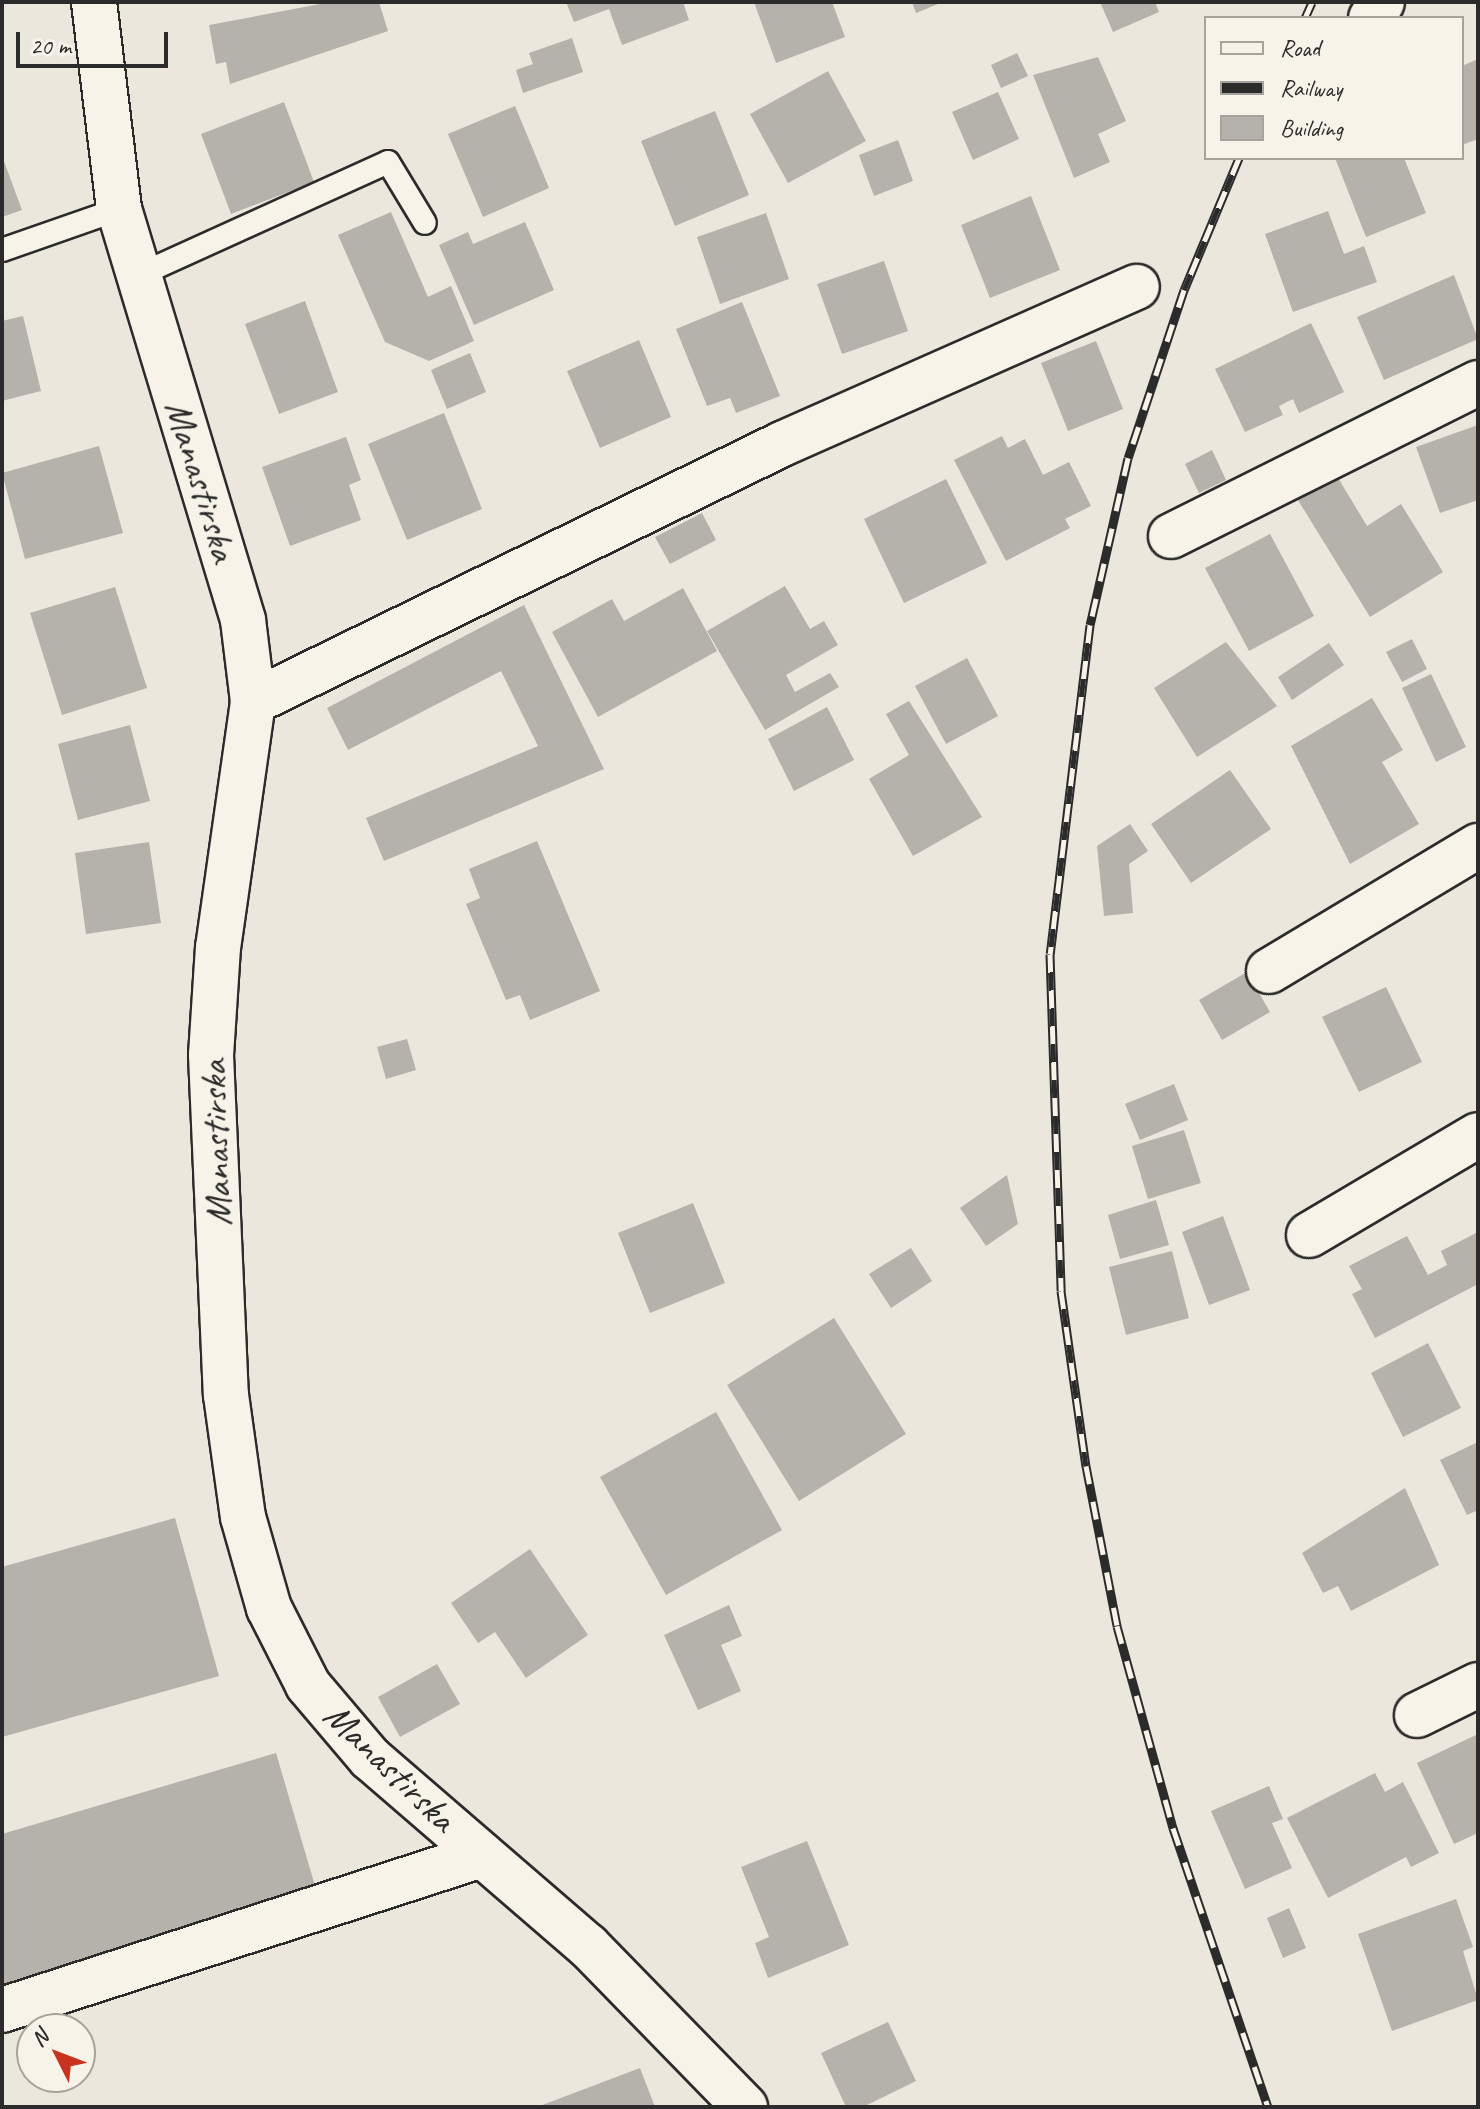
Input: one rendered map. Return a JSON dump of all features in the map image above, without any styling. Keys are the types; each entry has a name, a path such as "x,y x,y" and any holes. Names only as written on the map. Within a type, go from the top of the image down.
{"street":[{"name":"Manastirska","path":"94,2 119,209 243,620 253,702 218,947 211,1055 226,1395 243,1517 269,1608 308,1685 370,1758 588,1946 745,2107"},
{"path":"253,702 782,444 1137,287"},
{"path":"1171,536 1478,383"},
{"path":"1269,971 1478,846"},
{"path":"1309,1235 1478,1135"},
{"path":"1417,1715 1478,1685"},
{"path":"2,2010 482,1855"}],"lane":[{"path":"139,275 388,162 425,223"},
{"path":"2,250 119,209"}],"building":[{"path":"331,2 379,2 388,31 230,84 226,62 216,64 209,25"},
{"path":"566,2 683,2 689,20 622,45 609,9 574,22"},
{"path":"754,2 832,2 845,37 776,63"},
{"path":"912,2 943,2 916,13"},
{"path":"1100,2 1155,2 1159,12 1113,32"},
{"path":"572,38 583,72 523,93 516,70 533,64 529,53"},
{"path":"1017,53 1028,76 1001,88 991,65"},
{"path":"1098,57 1126,121 1098,134 1110,162 1074,178 1033,75"},
{"path":"1478,59 1478,139 1464,144 1464,65"},
{"path":"828,71 866,141 788,183 750,114"},
{"path":"998,92 1019,139 973,160 952,112"},
{"path":"284,102 314,182 231,214 201,134"},
{"path":"515,106 549,188 483,217 448,134"},
{"path":"715,111 749,195 675,226 641,141"},
{"path":"898,140 913,181 874,196 859,155"},
{"path":"2,156 22,210 2,217"},
{"path":"1336,160 1405,160 1426,213 1366,237"},
{"path":"1031,196 1060,270 990,298 961,225"},
{"path":"1328,211 1344,254 1364,246 1377,282 1293,312 1265,234"},
{"path":"391,212 428,297 451,286 474,341 429,361 385,342 338,235"},
{"path":"766,213 789,279 720,304 697,237"},
{"path":"525,222 554,290 474,325 439,245 468,232 473,244"},
{"path":"884,261 908,331 842,354 817,284"},
{"path":"1454,275 1478,339 1384,380 1357,317"},
{"path":"305,301 338,392 279,414 245,324"},
{"path":"742,302 780,396 736,413 730,398 707,406 676,329"},
{"path":"23,316 41,391 2,401 2,321"},
{"path":"1311,323 1344,392 1299,413 1293,399 1279,406 1283,415 1245,432 1215,369"},
{"path":"639,340 671,417 600,448 567,371"},
{"path":"1096,341 1123,409 1068,431 1041,363"},
{"path":"470,353 486,392 447,409 431,370"},
{"path":"444,413 482,509 407,540 368,444"},
{"path":"1478,425 1478,500 1440,513 1416,447"},
{"path":"1002,436 1008,448 1025,439 1043,475 1069,462 1091,506 1065,519 1070,528 1006,561 954,460"},
{"path":"346,437 361,480 349,485 361,520 290,546 262,467"},
{"path":"99,446 123,533 25,559 2,473"},
{"path":"1212,450 1226,480 1199,493 1185,464"},
{"path":"1332,468 1367,526 1401,504 1443,572 1370,617 1293,492"},
{"path":"946,479 987,563 904,603 864,519"},
{"path":"702,513 716,540 670,564 655,537"},
{"path":"1270,534 1314,616 1249,651 1205,568"},
{"path":"785,586 810,629 824,621 838,645 786,675 795,692 830,673 839,687 765,730 707,631"},
{"path":"115,587 147,688 62,715 30,613"},
{"path":"683,588 717,651 598,717 552,632 612,599 624,621"},
{"path":"524,605 604,769 384,861 366,818 538,746 501,671 348,750 327,708"},
{"path":"1412,639 1427,669 1402,682 1386,652"},
{"path":"1226,642 1277,706 1197,757 1154,688"},
{"path":"1329,643 1344,665 1292,700 1278,677"},
{"path":"967,658 998,716 946,744 915,686"},
{"path":"1431,674 1466,747 1436,762 1402,688"},
{"path":"1372,698 1403,750 1382,762 1419,824 1350,864 1291,746"},
{"path":"909,701 982,817 913,856 869,779 909,755 886,714"},
{"path":"827,707 854,760 794,791 768,739"},
{"path":"130,725 150,801 78,820 58,744"},
{"path":"1230,770 1271,829 1191,883 1151,824"},
{"path":"1130,824 1148,851 1129,864 1133,913 1104,916 1097,846"},
{"path":"537,841 600,991 530,1020 520,995 506,1000 466,904 480,898 469,869"},
{"path":"149,842 161,923 86,934 75,853"},
{"path":"1247,972 1270,1012 1222,1040 1199,1000"},
{"path":"1386,987 1422,1062 1359,1092 1322,1017"},
{"path":"407,1039 416,1070 386,1079 377,1047"},
{"path":"1174,1084 1188,1120 1140,1140 1125,1104"},
{"path":"1184,1130 1201,1183 1148,1199 1132,1146"},
{"path":"1007,1175 1018,1224 986,1246 960,1208"},
{"path":"1156,1200 1169,1245 1120,1259 1108,1215"},
{"path":"693,1203 725,1283 650,1313 618,1233"},
{"path":"1223,1216 1250,1290 1209,1305 1182,1232"},
{"path":"1478,1232 1478,1284 1375,1338 1352,1294 1362,1289 1349,1266 1407,1236 1428,1275 1447,1265 1441,1251"},
{"path":"911,1248 932,1281 891,1308 869,1274"},
{"path":"1172,1251 1189,1318 1126,1335 1109,1267"},
{"path":"834,1318 906,1434 799,1501 727,1385"},
{"path":"1428,1343 1461,1408 1403,1437 1371,1373"},
{"path":"716,1412 782,1530 666,1595 600,1477"},
{"path":"1478,1442 1478,1510 1467,1515 1440,1460"},
{"path":"1405,1488 1439,1565 1351,1611 1338,1586 1323,1593 1302,1553"},
{"path":"175,1518 219,1676 2,1737 2,1567"},
{"path":"530,1549 588,1635 526,1678 495,1632 478,1643 451,1603"},
{"path":"729,1605 742,1636 721,1645 741,1691 698,1710 664,1635"},
{"path":"437,1664 460,1704 400,1737 378,1697"},
{"path":"1478,1734 1478,1833 1454,1844 1417,1763"},
{"path":"276,1753 318,1896 2,1990 2,1834"},
{"path":"1375,1773 1385,1792 1403,1782 1439,1853 1411,1867 1406,1857 1328,1898 1287,1818"},
{"path":"1269,1786 1283,1819 1272,1823 1292,1868 1245,1889 1211,1811"},
{"path":"807,1841 849,1945 768,1978 755,1943 769,1937 741,1867"},
{"path":"1456,1899 1473,1947 1463,1951 1478,2000 1392,2031 1358,1934"},
{"path":"1289,1908 1306,1948 1283,1958 1267,1918"},
{"path":"888,2022 916,2081 863,2107 846,2107 821,2053"},
{"path":"640,2068 655,2107 537,2107"}],"railway":[{"path":"1306,16 1312,2"},
{"path":"1238,160 1184,290 1128,458 1090,625 1050,954 1061,1291 1086,1466 1117,1626 1173,1828 1268,2107"}]}
